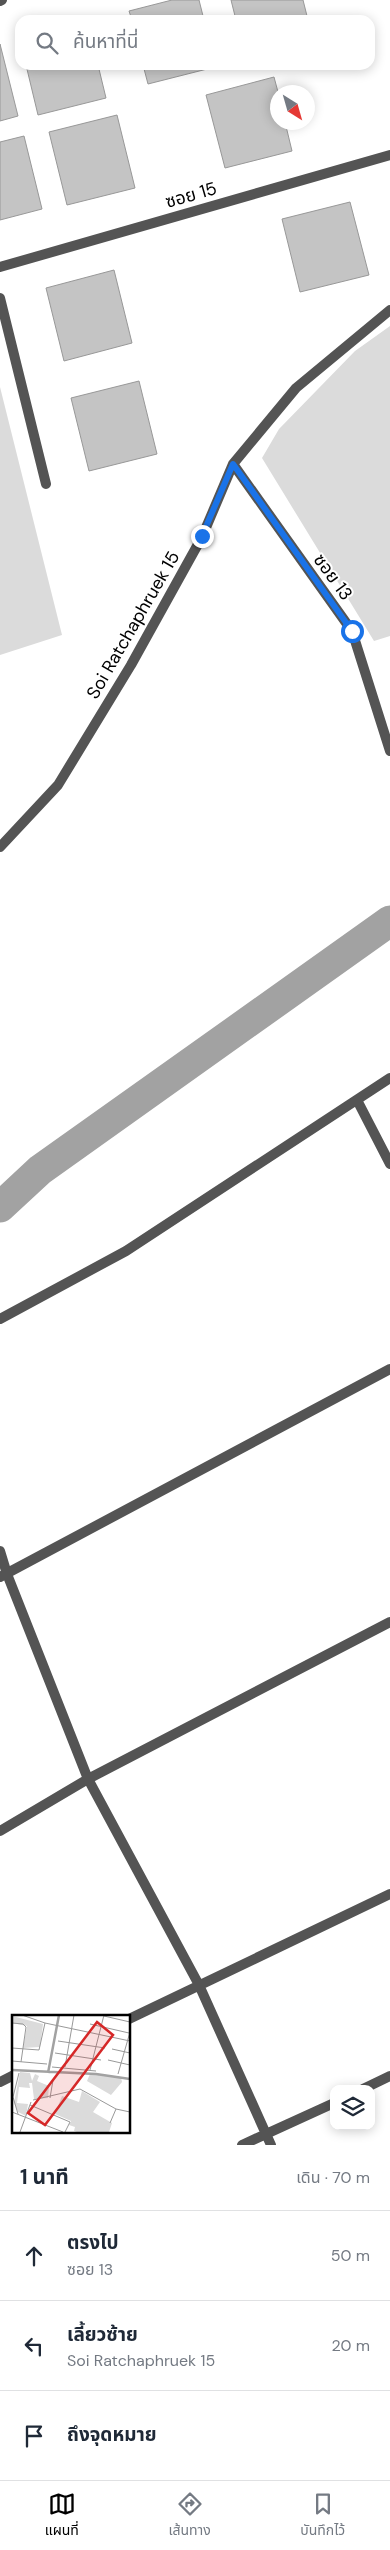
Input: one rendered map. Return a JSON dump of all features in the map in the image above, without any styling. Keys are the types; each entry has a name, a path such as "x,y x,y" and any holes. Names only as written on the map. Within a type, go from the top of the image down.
{"street":[{"name":"ซอย 15","path":"0,266 390,155"},
{"path":"0,298 46,484"},
{"name":"Soi Ratchaphruek 15","path":"0,847 58,785 131,665 202,536 233,464 296,388 390,310"},
{"name":"ซอย 13","path":"233,464 352,631 390,750"},
{"path":"0,1319 126,1251 390,1078"},
{"path":"357,1100 390,1164"},
{"path":"3,1576 390,1369"},
{"path":"0,1551 3,1576 88,1779 199,1985 270,2145"},
{"path":"0,1831 88,1779 390,1622"},
{"path":"130,2019 390,1894"},
{"path":"0,2082 12,2076"},
{"path":"371,2085 390,2076"},
{"path":"242,2145 330,2105"}],"shaded area":[{"path":"390,326 390,636 374,641 262,458 279,429 355,351"},
{"path":"0,387 62,635 0,655"}],"building":[{"path":"172,0 199,0 203,15 130,15 129,11"},
{"path":"231,0 303,0 307,15 235,15"},
{"path":"0,44 18,116 0,121"},
{"path":"27,70 99,70 106,98 38,115"},
{"path":"144,70 203,70 148,84"},
{"path":"274,77 276,85 270,85 270,130 287,130 292,151 225,168 206,95"},
{"path":"117,115 135,188 67,205 49,132"},
{"path":"24,136 42,209 0,220 0,142"},
{"path":"350,202 369,275 300,292 282,219"},
{"path":"114,270 132,343 64,361 46,288"},
{"path":"139,381 157,454 89,471 71,398"}],"waterway":[{"path":"0,1207 40,1170 390,921"}],"route":[{"path":"202,536 233,464 352,631"}]}
